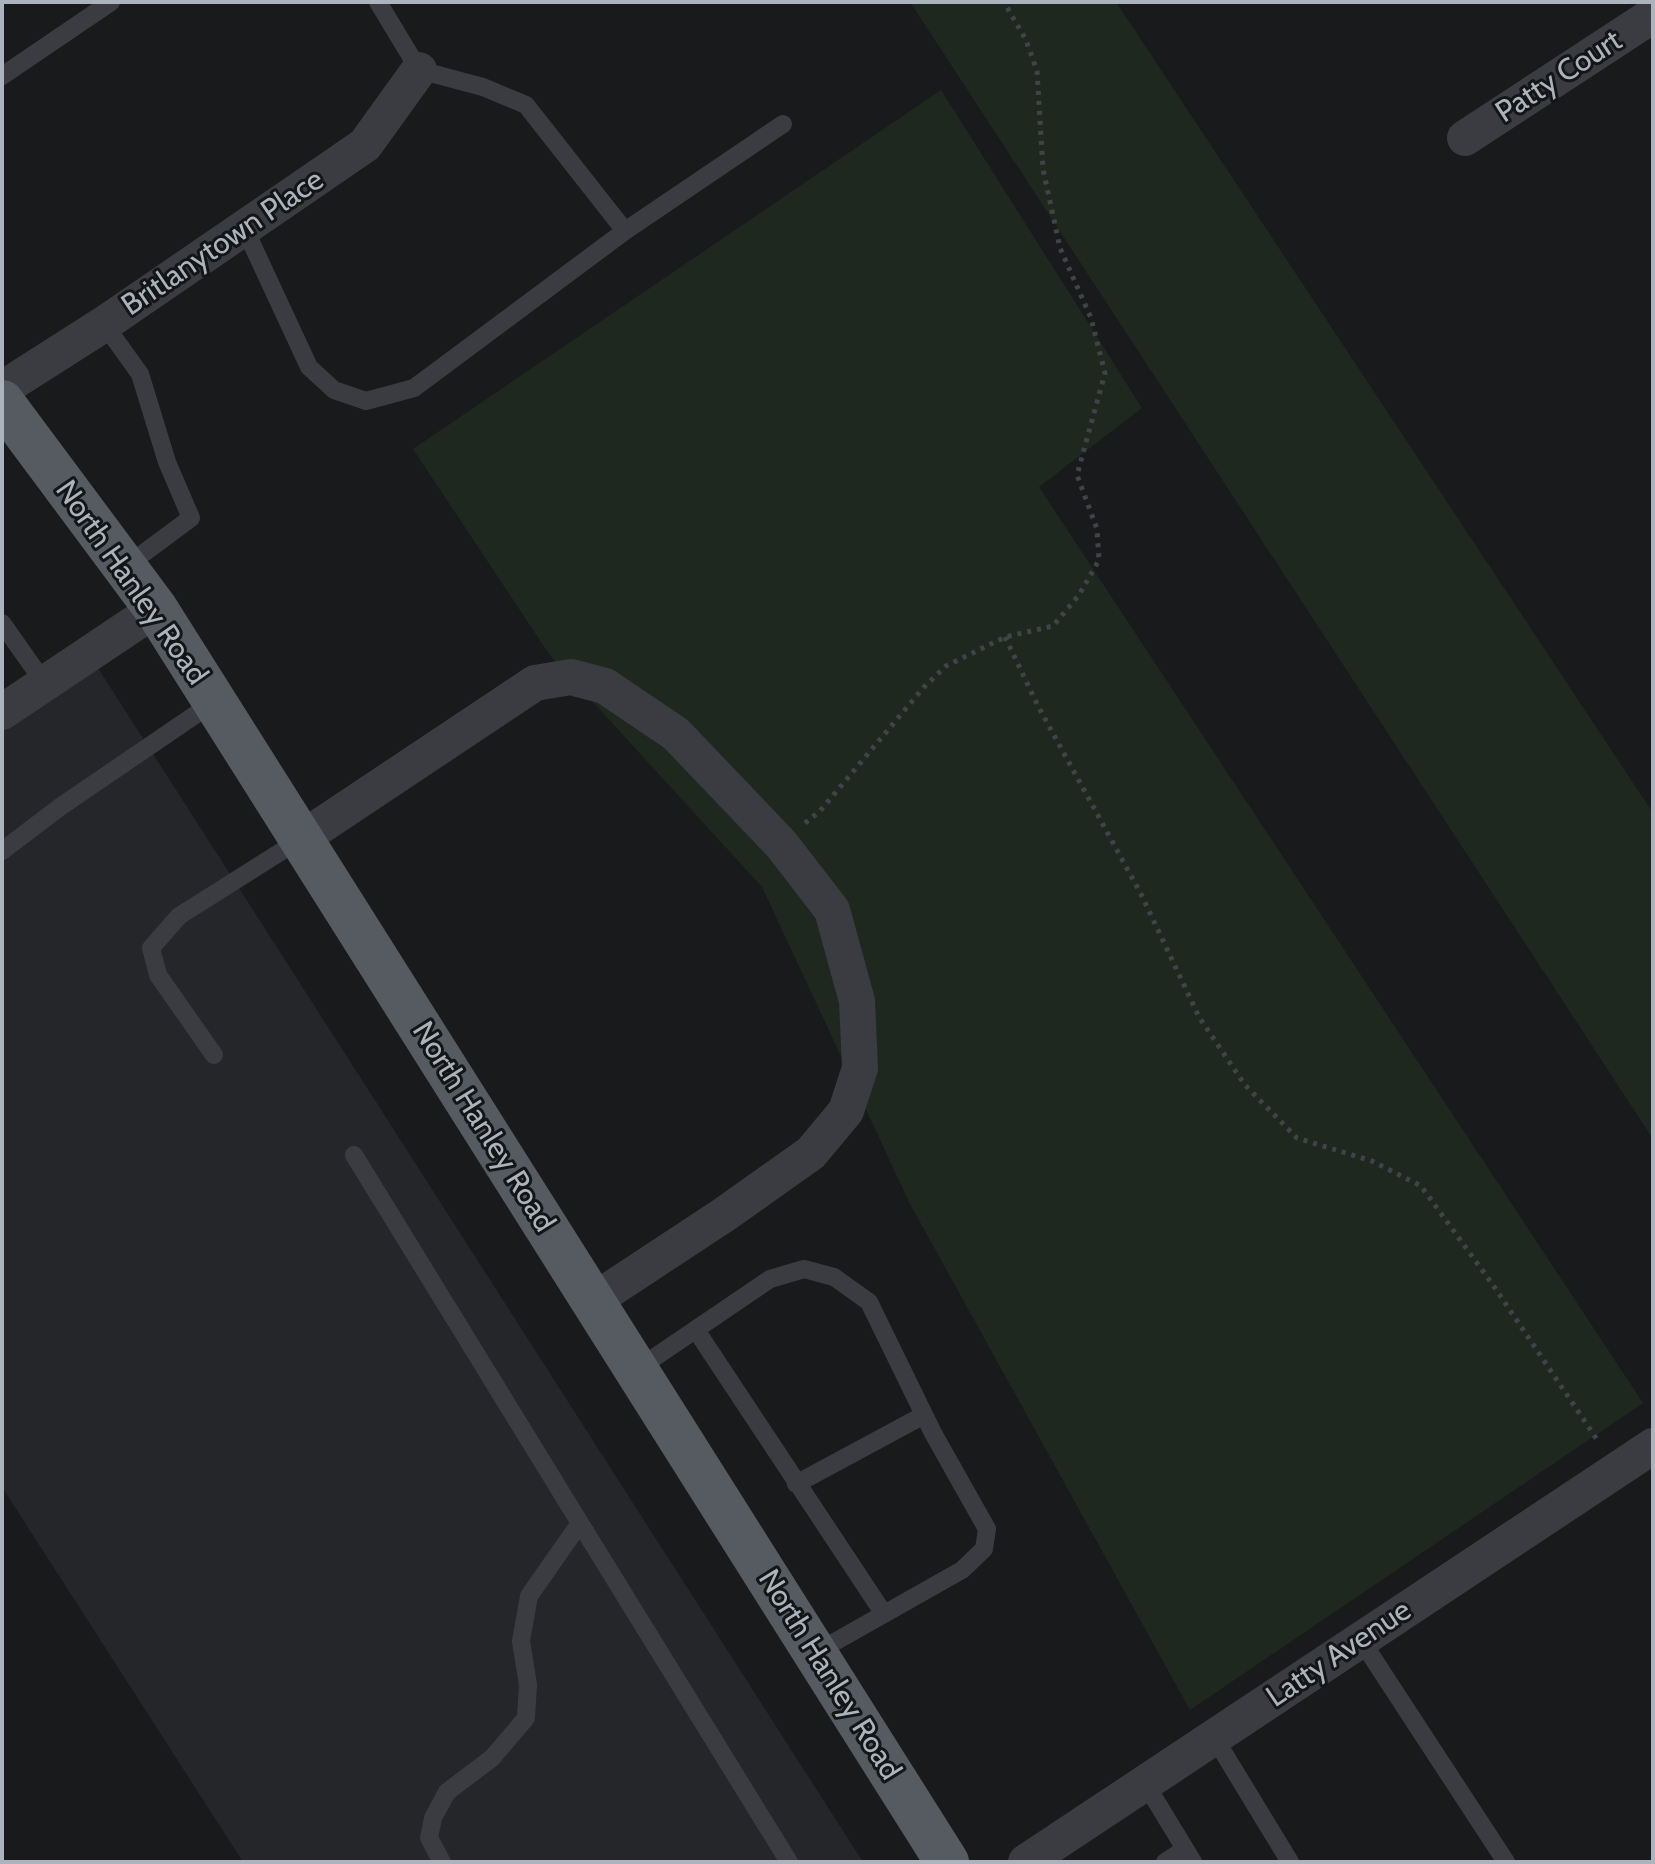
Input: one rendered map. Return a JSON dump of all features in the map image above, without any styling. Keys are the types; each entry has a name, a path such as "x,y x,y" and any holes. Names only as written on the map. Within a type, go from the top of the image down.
{"main road":[{"name":"North Hanley Road","path":"2,402 156,609 947,1862"}],"street":[{"name":"Patty Court","path":"1465,138 1653,15"},
{"name":"Britlanytown Place","path":"2,389 104,324 365,145 419,70"},
{"path":"2,712 156,609"},
{"path":"301,839 535,683 571,677 605,686 676,734 781,844 832,910 857,1001 860,1068 846,1111 811,1153 593,1301"},
{"name":"Latty Avenue","path":"1043,1857 1145,1783 1653,1446"}],"lane":[{"path":"2,76 111,2"},
{"path":"378,2 419,70 483,87 526,105 625,231"},
{"path":"244,227 309,367 334,390 366,401 414,388 625,231 783,124"},
{"path":"104,324 140,374 167,462 191,518 125,568"},
{"path":"2,623 8,645 45,684"},
{"path":"2,851 60,807 214,702"},
{"path":"214,1055 158,975 151,948 179,916 301,839"},
{"path":"354,1155 789,1862"},
{"path":"636,1370 770,1279 804,1269 834,1277 869,1302 924,1415 987,1529 984,1549 962,1570 815,1653"},
{"path":"696,1330 884,1614"},
{"path":"796,1484 924,1415"},
{"path":"442,1862 429,1838 433,1818 447,1792 492,1758 526,1718 528,1685 521,1641 529,1596 580,1523"},
{"path":"1361,1640 1506,1862"},
{"path":"1214,1737 1290,1862"},
{"path":"1145,1783 1189,1856 1165,1862"}],"path":[{"path":"781,844 820,811 924,687 946,666 1005,637 1053,626 1079,595 1099,560 1097,529 1077,475 1105,373 1091,318 1060,248 1043,169 1037,71 1026,40 1004,2"},
{"path":"1005,637 1038,706 1141,894 1199,1017 1245,1085 1297,1138 1372,1161 1421,1186 1493,1285 1618,1469"}],"shaded area":[{"path":"910,2 1116,2 1653,813 1653,1139"},
{"path":"941,90 1142,408 1039,487 1643,1403 1190,1710 910,1204 762,887 549,654 413,449"},
{"path":"89,654 863,1862 243,1862 2,1487 2,712"}]}
